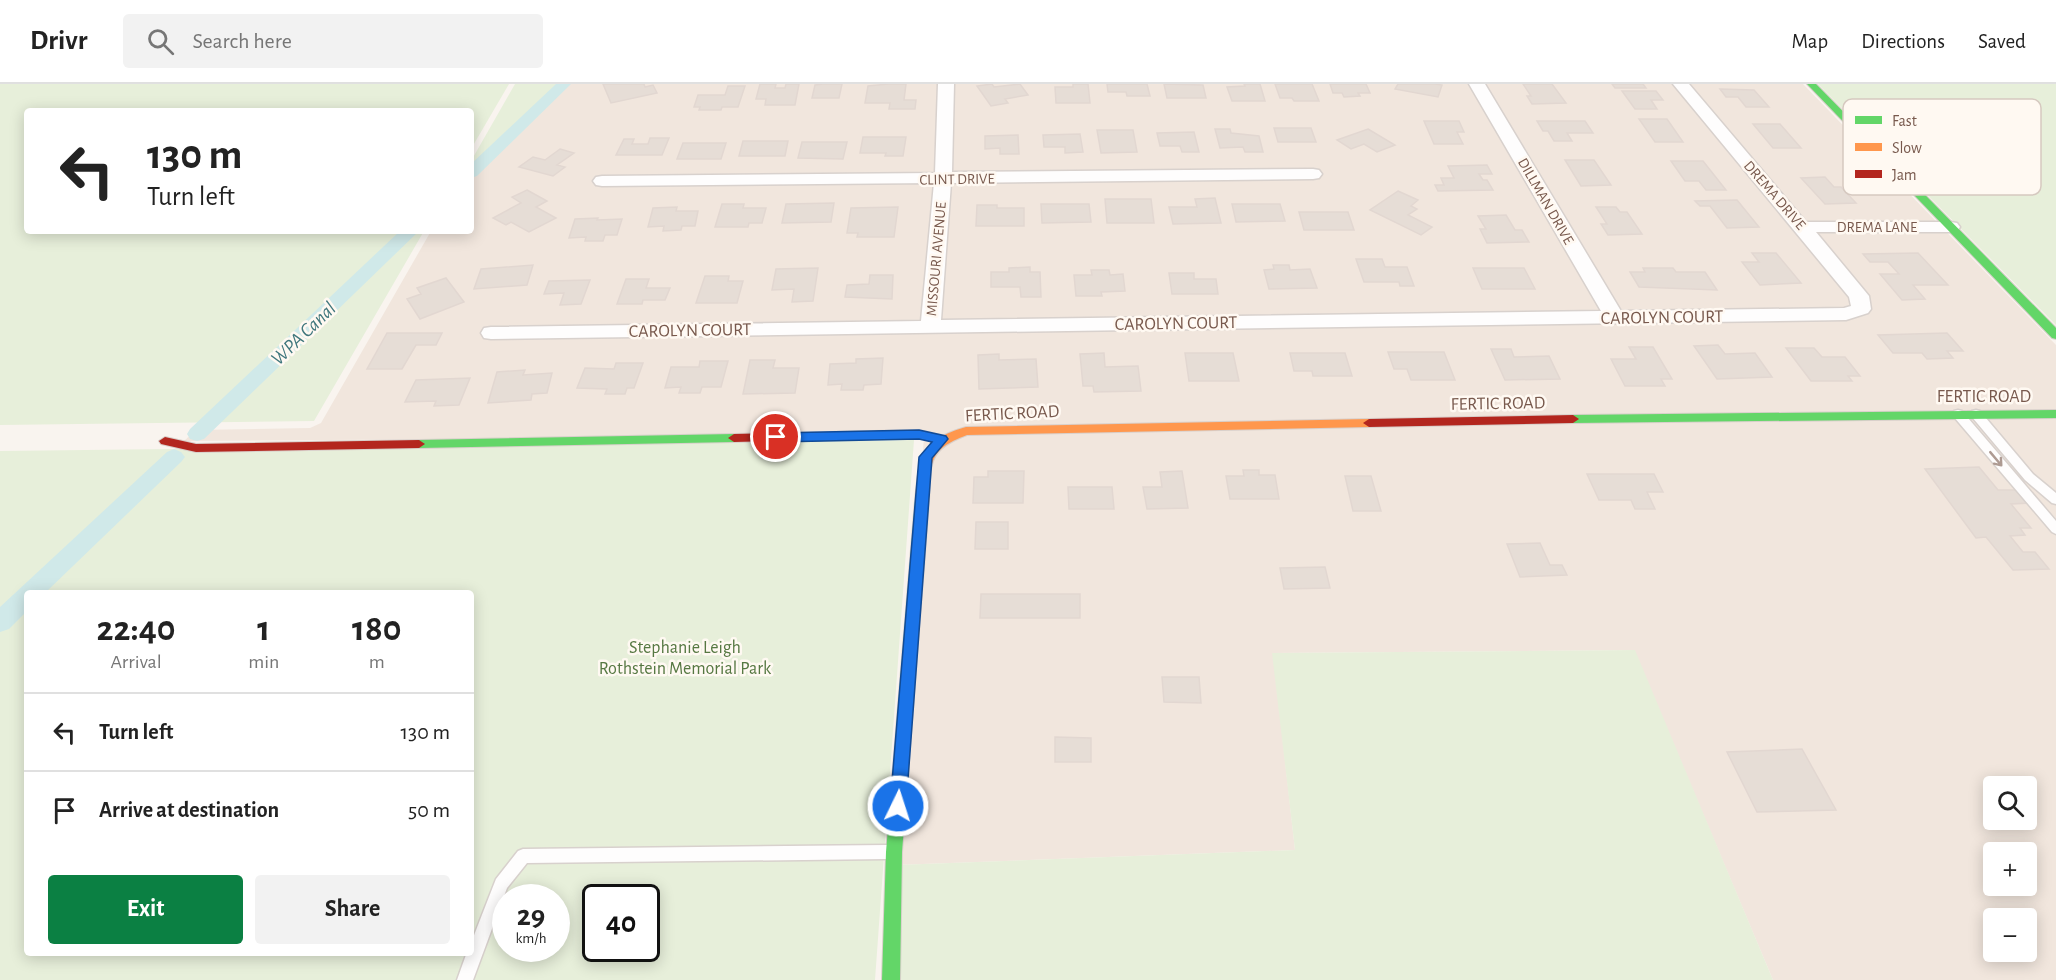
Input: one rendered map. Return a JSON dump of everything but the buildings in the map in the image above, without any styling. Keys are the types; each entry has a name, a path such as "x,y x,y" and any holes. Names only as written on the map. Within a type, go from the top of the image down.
{"street":[{"name":"MISSOURI AVENUE","path":"931,326 943,179 946,84"},
{"name":"DILLMAN DRIVE","path":"1477,84 1615,318"},
{"name":"DREMA DRIVE","path":"1682,84 1859,296 1861,309"},
{"path":"1811,84 1843,117"},
{"name":"CLINT DRIVE","path":"602,181 1313,174"},
{"path":"1920,195 2056,335"},
{"name":"DREMA LANE","path":"1803,227 1951,227"},
{"name":"CAROLYN COURT","path":"491,333 1846,314 1861,309"},
{"name":"FERTIC ROAD","path":"942,439 966,431 978,430 1784,415 2056,414"},
{"path":"165,441 196,448 919,434 942,439 926,457 894,852 891,980"}],"lane":[{"path":"1958,414 2056,529"},
{"path":"1976,414 2030,477 2056,500"},
{"path":"465,980 501,884 523,856 894,852"}],"shaded area":[{"path":"560,84 1803,84 1843,125 1843,195 1911,195 2056,345 2056,980 1773,980 1634,650 1273,653 1295,850 896,865 924,436 184,441 196,430 310,428 321,423 429,234 474,234 474,165"}],"green space":[{"path":"0,84 509,84 474,144 474,108 24,108 24,234 422,234 314,421 0,425"},
{"path":"515,84 560,84 474,165 474,156"},
{"path":"1818,84 2056,84 2056,325 1928,195 2041,195 2041,99 1843,99 1843,109"},
{"name":"Stephanie Leigh Rothstein Memorial Park","path":"914,440 875,980 0,980 0,451"},
{"path":"1635,650 1773,980 888,980 896,865 1295,850 1272,653"}],"waterway":[{"name":"WPA Canal","path":"474,170 564,84"},
{"name":"WPA Canal","path":"197,434 407,234"},
{"name":"WPA Canal","path":"33,590 174,457"},
{"name":"WPA Canal","path":"0,622 24,599"}],"traffic: fast":[{"path":"1811,84 1843,117"},
{"path":"1919,195 2056,335"},
{"path":"1573,419 2056,414"},
{"path":"419,444 734,438"},
{"path":"891,980 894,852 922,501"}],"traffic: slow":[{"path":"922,501 928,455 940,442 966,431 1369,423"}],"traffic: jam":[{"path":"1369,423 1573,419"},
{"path":"734,438 919,434 942,439"},
{"path":"165,441 196,448 419,444"}],"route":[{"path":"776,437 919,434 942,439 926,457 898,806"}]}
